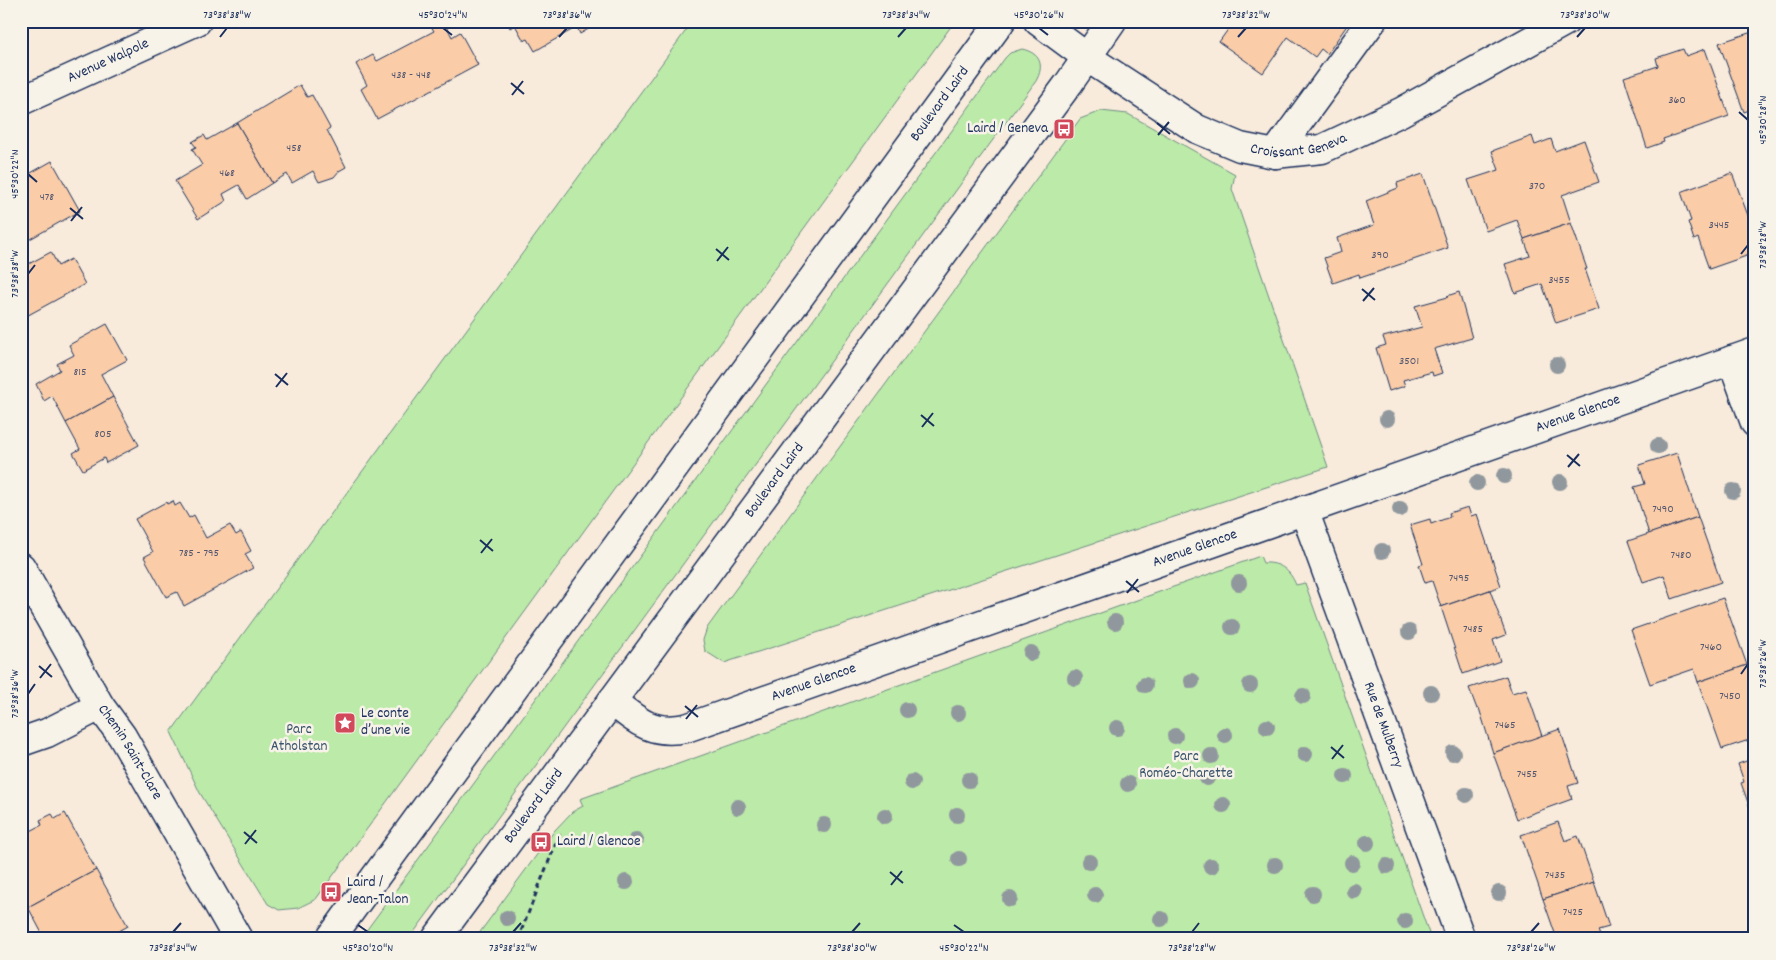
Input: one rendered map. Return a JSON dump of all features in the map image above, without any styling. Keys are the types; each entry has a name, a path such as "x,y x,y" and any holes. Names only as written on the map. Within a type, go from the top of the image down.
{"street":[{"name":"Avenue Walpole","path":"21,101 197,21"},
{"name":"Boulevard Laird","path":"330,939 1001,21"},
{"name":"Croissant Geneva","path":"1038,21 1088,58 1197,129 1240,147 1275,154 1322,149 1401,112 1566,21"},
{"name":"Boulevard Laird","path":"436,939 1088,58 1112,21"},
{"path":"1275,154 1372,21"},
{"path":"1744,356 1755,423"},
{"name":"Avenue Glencoe","path":"612,701 635,719 655,729 665,731 686,728 1744,356"},
{"name":"Rue de Mulberry","path":"1304,510 1461,939"},
{"name":"Chemin Saint-Clare","path":"21,567 100,706 122,736 238,939"},
{"path":"21,742 47,733 100,706"}],"path":[{"path":"518,939 562,827"}],"green space":[{"name":"Parc Atholstan","path":"693,21 953,21 952,25 316,899 298,908 279,910 268,904 200,793 171,732"},
{"path":"1022,49 1033,53 1039,60 1040,70 1036,81 409,939 360,939 1005,58 1010,53"},
{"path":"1101,111 1128,114 1235,174 1232,189 1328,467 724,663 705,651 703,640 707,628 1080,119"},
{"name":"Parc Roméo-Charette","path":"1260,556 1263,563 1274,564 1284,568 1291,575 1296,585 1305,583 1431,939 475,939 555,830 572,812 583,806 580,799"}],"building":[{"path":"432,21 444,21 452,37 460,32 478,65 377,119 361,89 367,85 356,64 373,55 377,61 434,31 429,23"},
{"path":"506,21 602,21 580,34 577,27 535,51 528,39 524,41 515,25 510,28"},
{"path":"1234,21 1268,21 1270,23 1271,21 1350,21 1327,54 1321,49 1315,57 1288,37 1263,73 1219,42"},
{"path":"1755,31 1755,108 1744,112 1719,43"},
{"path":"1683,49 1686,56 1705,49 1729,116 1663,139 1664,142 1647,148 1624,77 1658,66 1656,58"},
{"path":"300,85 307,97 312,95 330,128 327,130 346,167 334,177 319,182 313,171 292,183 287,174 272,183 237,123"},
{"path":"237,123 272,183 247,199 239,185 223,194 226,201 198,219 175,181 202,165 192,149 196,147 192,142 204,135 207,140"},
{"path":"1532,136 1535,145 1551,139 1555,151 1584,140 1599,182 1562,195 1571,223 1524,239 1517,220 1486,231 1468,180 1499,170 1492,151"},
{"path":"52,161 80,211 21,244 21,183 31,178 29,174"},
{"path":"1732,173 1755,234 1755,253 1709,269 1698,238 1694,240 1688,222 1691,221 1681,192"},
{"path":"1423,174 1448,248 1360,278 1359,274 1333,283 1324,258 1341,252 1337,238 1374,225 1366,201 1398,188 1397,183"},
{"path":"1755,204 1755,226 1748,206"},
{"path":"1571,223 1599,309 1556,323 1542,284 1515,293 1505,264 1530,256 1524,239"},
{"path":"51,252 58,266 71,259 85,284 21,319 21,268"},
{"path":"1459,292 1472,338 1434,349 1442,373 1433,376 1432,372 1403,380 1405,386 1389,391 1376,348 1386,345 1383,337 1422,327 1415,306"},
{"path":"107,324 127,360 101,374 113,397 66,423 52,396 44,401 36,384 60,370 57,364 74,355 69,345"},
{"path":"113,397 139,445 106,463 104,458 83,470 73,453 80,449 66,423"},
{"path":"1677,453 1698,517 1649,534 1634,487 1645,484 1639,465"},
{"path":"173,501 175,506 180,503 189,518 194,515 206,538 230,525 236,535 241,532 251,551 245,554 253,568 184,606 177,592 166,597 144,557 153,552 135,519 166,502 167,504"},
{"path":"1468,507 1471,516 1477,514 1501,586 1441,607 1432,581 1425,583 1419,565 1423,564 1410,525 1430,519 1431,524 1450,517 1449,513"},
{"path":"1698,517 1721,582 1672,599 1664,575 1643,582 1628,541"},
{"path":"1490,590 1506,635 1493,640 1500,661 1463,674 1441,607"},
{"path":"1723,598 1747,665 1698,682 1694,669 1650,684 1631,630"},
{"path":"1747,665 1755,689 1755,738 1722,749 1698,682"},
{"path":"1506,676 1512,693 1526,689 1542,736 1493,753 1479,708 1477,709 1469,688"},
{"path":"1560,729 1578,783 1568,786 1572,799 1517,819 1493,753"},
{"path":"1755,758 1755,822 1741,783 1744,782 1738,764"},
{"path":"65,813 96,870 28,907 21,895 21,836 42,825 40,820 52,814 55,819"},
{"path":"1558,822 1565,841 1578,836 1594,882 1543,899 1521,835"},
{"path":"96,870 128,926 105,939 45,939 28,907"},
{"path":"1594,882 1609,927 1598,930 1601,939 1557,939 1543,899"}],"place":[{"name":"Laird / Geneva","path":"1064,129"},
{"name":"Le conte d’une vie","path":"345,723"},
{"name":"Laird / Glencoe","path":"541,842"},
{"name":"Laird / Jean-Talon","path":"331,892"}]}
